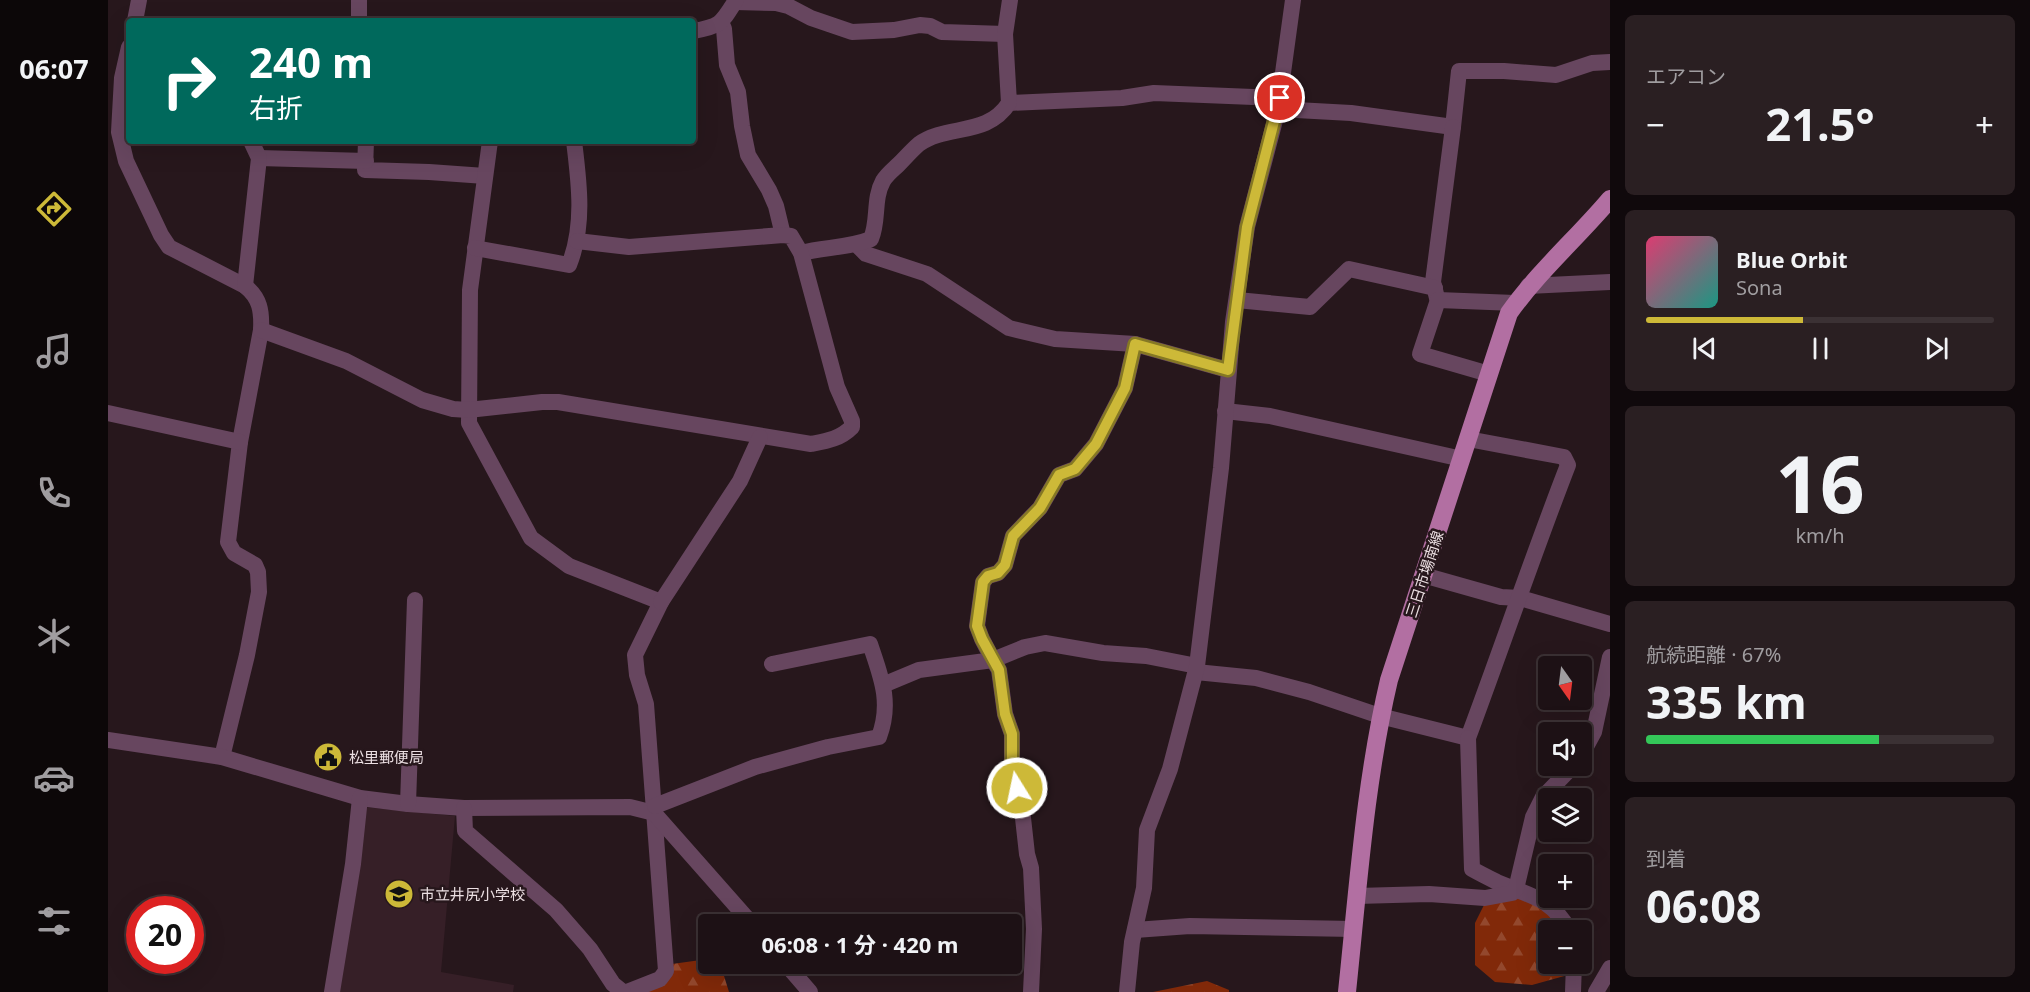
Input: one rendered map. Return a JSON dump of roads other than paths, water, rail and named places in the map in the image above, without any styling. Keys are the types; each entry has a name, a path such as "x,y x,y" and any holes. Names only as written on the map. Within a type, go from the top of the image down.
{"main road":[{"name":"三日市場南線","path":"1347,992 1366,813 1380,716 1422,575 1509,312 1528,286 1589,224 1610,199"}],"street":[{"path":"136,18 140,0"},
{"path":"359,0 359,18"},
{"path":"801,253 856,245 871,239 876,227 877,194 884,178 920,144 989,123 1003,112 1009,103 1005,34 1010,0"},
{"path":"696,30 715,27 736,1 760,1 788,6 811,18 852,32 894,30 920,25 930,26 942,32 1005,34"},
{"path":"1128,992 1135,930 1144,888 1147,830 1170,769 1196,669 1221,468 1228,370 1247,227 1279,103 1290,1"},
{"path":"721,22 727,65 738,92 748,155 769,190 776,206 783,235"},
{"path":"126,60 122,78 119,124 126,161 161,235 169,248 245,286 253,292 260,304 261,330 240,442 228,542 234,553 255,565 258,572 259,592 247,655 222,757"},
{"path":"1489,374 1420,354 1436,294 1433,282 1459,71 1504,71 1556,75 1592,63 1610,62"},
{"path":"1009,103 1122,98 1154,93 1279,103 1453,127"},
{"path":"245,286 259,158 252,144"},
{"path":"366,144 366,170 429,171 485,176"},
{"path":"490,144 470,290 469,423 531,538 569,566 661,602"},
{"path":"475,248 569,265 577,241 580,202 574,144"},
{"path":"259,158 366,161"},
{"path":"261,330 346,361 422,400 453,409 468,410 558,402 811,444 830,441 845,434 852,427 852,421 837,387 801,253 791,236 629,247 577,241"},
{"path":"856,245 867,254 927,274 1009,328 1055,339 1135,344 1228,370"},
{"path":"1237,300 1310,307 1349,269 1436,294 1515,303"},
{"path":"1528,286 1610,282"},
{"path":"1031,992 1034,928 1031,868 1027,854 1021,800 1012,765 1012,734 1005,714 999,670 977,626 983,582 988,576 998,573 1005,565 1013,536 1040,508 1059,475 1075,469 1096,444 1125,388 1135,344"},
{"path":"1225,411 1270,416 1462,459"},
{"path":"108,413 240,442"},
{"path":"464,808 465,831 556,910 590,949 613,984 625,992 660,979 666,971 646,704 637,675 635,655 661,602 740,481 760,437"},
{"path":"1468,439 1564,457 1568,465 1536,547 1520,598 1468,738 1472,869 1540,897 1563,920"},
{"path":"1422,575 1501,597 1520,598 1610,624"},
{"path":"408,804 415,600"},
{"path":"108,740 222,757 360,798 464,808 630,807 654,809 755,767 828,747 879,737 885,721 883,685 870,644 772,664"},
{"path":"883,685 919,670 993,660 1025,647 1045,644 1103,653 1146,656 1196,669 1256,678 1309,692 1380,716 1468,738"},
{"path":"1592,736 1610,660"},
{"path":"1358,896 1429,894 1485,898 1512,893 1516,889 1533,817 1543,797 1563,776"},
{"path":"332,992 353,864 360,798"},
{"path":"654,809 743,914"},
{"path":"1135,930 1190,926 1354,929"},
{"path":"1596,992 1610,968"},
{"path":"794,974 810,992"},
{"path":"1573,992 1574,974"}],"place":[{"name":"松里郵便局","path":"328,757"},
{"name":"市立井尻小学校","path":"399,894"}]}
